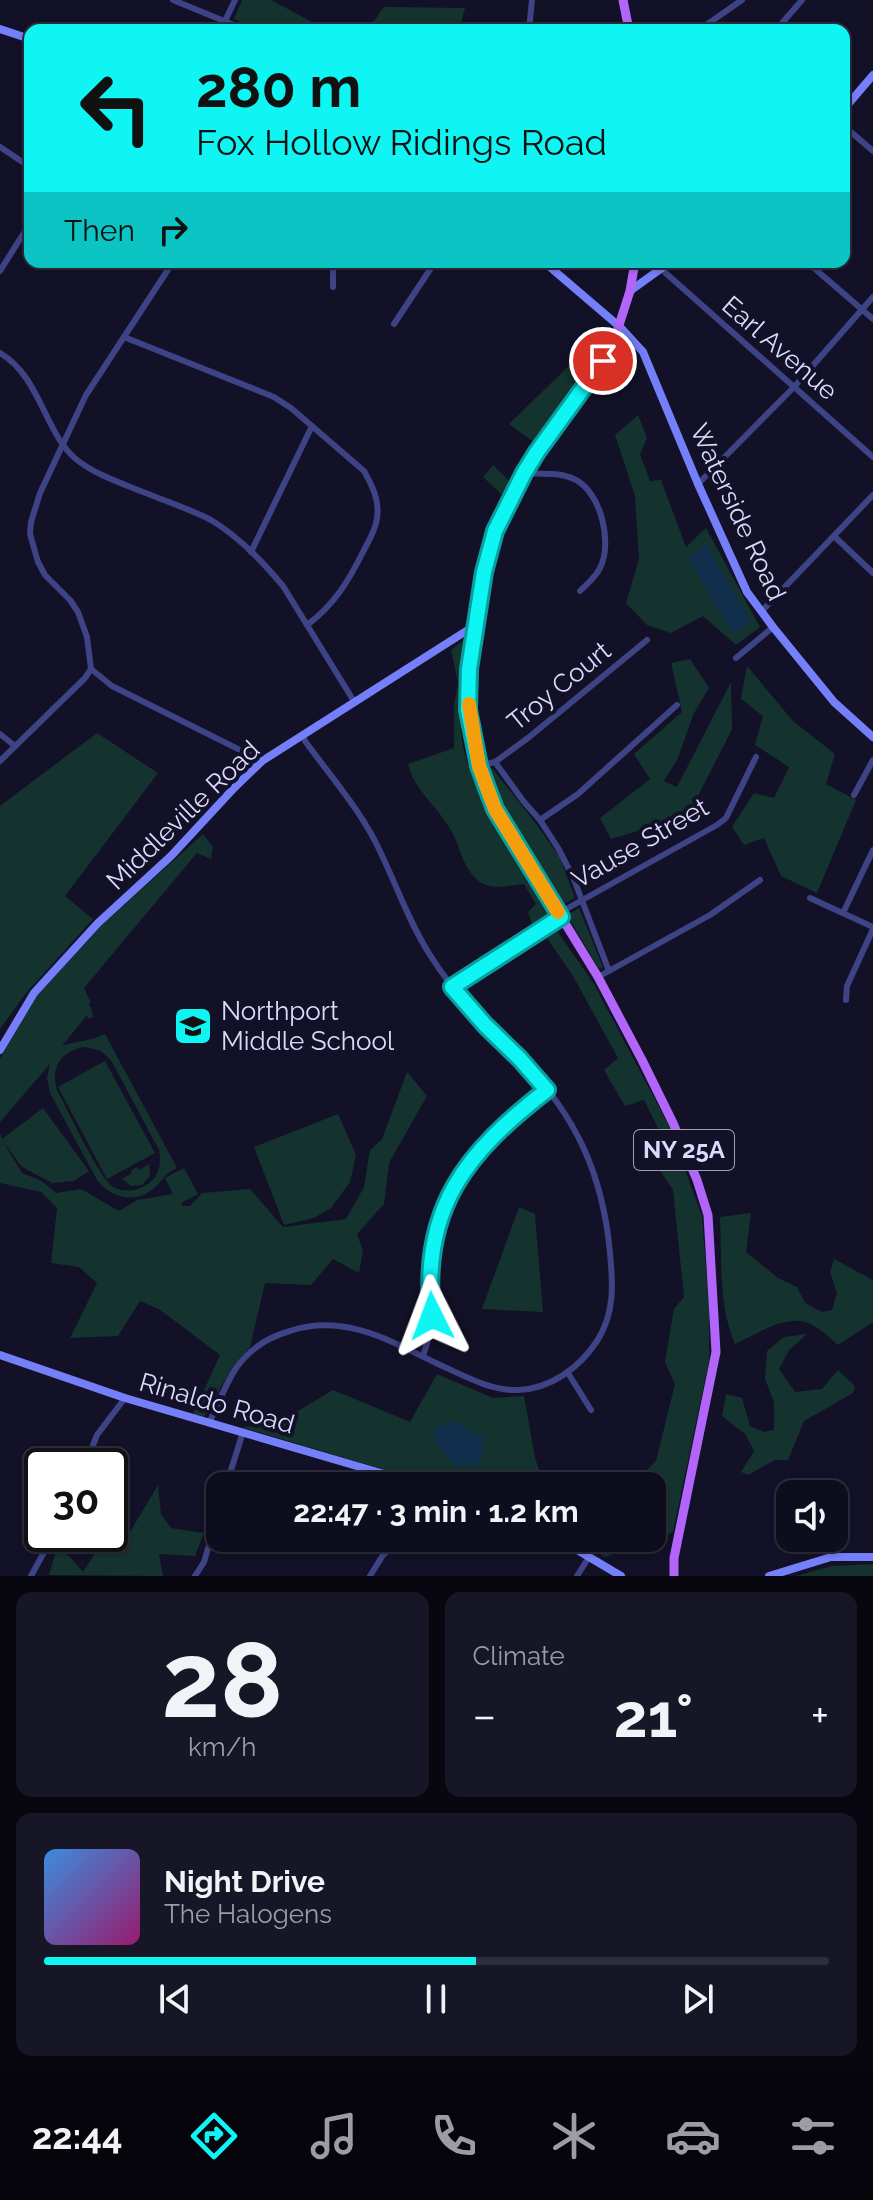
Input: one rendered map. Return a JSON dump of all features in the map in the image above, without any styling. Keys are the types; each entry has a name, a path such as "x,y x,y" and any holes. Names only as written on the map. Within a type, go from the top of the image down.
{"main road":[{"path":"623,0 628,24"},
{"name":"NY 25A","path":"634,268 620,327 603,361 537,452 495,531 474,626 468,710 479,766 495,809 598,977 673,1123 708,1215 716,1352 674,1558 674,1576"}],"street":[{"path":"173,0 232,24"},
{"path":"225,21 235,0"},
{"path":"530,24 532,0"},
{"path":"708,24 742,0"},
{"path":"781,24 802,0"},
{"path":"0,29 24,37"},
{"path":"850,102 873,75"},
{"path":"850,131 873,151"},
{"path":"0,147 24,163"},
{"path":"0,271 24,232"},
{"path":"0,252 8,256"},
{"path":"0,761 91,669 87,637 78,612 45,575 33,549 31,522 40,493 86,395 169,268"},
{"path":"333,268 333,287"},
{"path":"394,324 431,268"},
{"name":"Waterside Road","path":"551,268 620,327 643,352 747,592 834,702 873,737"},
{"path":"630,291 660,268"},
{"name":"Earl Avenue","path":"660,268 873,457"},
{"path":"814,268 873,319"},
{"path":"698,484 794,387 873,297"},
{"path":"124,337 274,397 364,471 377,500 377,518 371,535 349,580 324,613 307,625"},
{"path":"0,353 20,368 74,458 86,467 208,519 251,552 283,586 355,703"},
{"path":"251,552 312,426"},
{"path":"524,473 574,478 596,499 601,513 605,550 602,566 580,591"},
{"path":"761,612 873,495"},
{"path":"834,536 873,573"},
{"name":"Middleville Road","path":"0,1050 34,993 98,923 171,856 262,761 474,626"},
{"path":"736,658 773,627"},
{"name":"Troy Court","path":"495,762 647,640"},
{"path":"91,669 112,686 262,761"},
{"path":"540,820 578,794 677,705"},
{"path":"0,734 15,746"},
{"path":"209,1423 237,1368 252,1351 281,1333 303,1326 342,1325 364,1330 476,1382 519,1390 568,1373 589,1353 608,1319 613,1298 605,1209 592,1163 573,1126 547,1090 452,987 417,935 364,821 303,735"},
{"name":"Vause Street","path":"452,987 581,900 717,825 726,818 756,757"},
{"path":"854,795 873,760"},
{"path":"479,766 495,762 540,820 573,877 609,971"},
{"path":"843,913 873,850"},
{"path":"598,977 710,915 760,880"},
{"path":"810,898 873,928 847,986 846,1000"},
{"path":"423,1356 431,1329 432,1253 437,1230 454,1187 487,1141 511,1117 547,1090"},
{"name":"Rinaldo Road","path":"0,1355 125,1398 378,1472"},
{"path":"568,1373 591,1410"},
{"path":"92,1448 97,1435 125,1398"},
{"path":"230,1472 243,1432"},
{"path":"31,1576 44,1552"},
{"path":"195,1576 207,1552"},
{"path":"370,1576 387,1552"},
{"path":"581,1552 621,1576"},
{"path":"577,1576 589,1557"},
{"path":"769,1576 831,1557 873,1557"}],"green space":[{"path":"242,0 271,0 316,24 244,24 234,19"},
{"path":"384,7 465,8 458,24 372,24"},
{"path":"577,358 593,368 535,443 509,424"},
{"path":"638,415 647,438 640,454 650,481 661,480 686,547 706,528 760,627 736,645 703,616 671,633 647,625 626,603 639,559 635,496 615,435"},
{"path":"493,465 510,482 502,495 483,477"},
{"path":"469,636 461,705 463,746 477,790 488,812 548,916 533,927 528,912 536,904 524,884 491,886 474,876 449,827 420,790 408,764 454,748 454,706 458,683 451,650"},
{"path":"690,659 709,688 693,715 678,758 664,781 677,787 731,682 732,729 688,816 611,839 600,818 650,779 634,754 682,712 671,663"},
{"path":"747,666 793,721 835,754 826,784 856,800 817,893 781,876 764,838 744,845 732,827 754,793 774,798 789,767 755,745 763,716 741,699"},
{"path":"97,733 158,773 65,896 93,919 26,993 0,1029 0,806"},
{"path":"492,768 560,858 575,898 562,905 502,808 488,771"},
{"path":"203,834 213,847 211,859 197,853 84,988 93,1017 88,1019 87,1015 62,1046 105,1034 177,1168 146,1194 131,1197 116,1195 97,1180 50,1093 47,1078 50,1064 0,1122 0,1059 36,997 102,925","holes":["85,1047 101,1051 111,1060 159,1150 158,1172 153,1180 136,1189 117,1189 107,1181 57,1090 55,1074 64,1056"]},
{"path":"579,908 603,967 599,969 567,915"},
{"path":"557,931 594,984 669,1126 702,1216 709,1308 709,1361 673,1532 666,1535 666,1472 645,1472 656,1461 675,1384 665,1362 674,1309 684,1297 673,1190 641,1142 659,1130 644,1100 625,1106 604,1070 618,1058 573,976 547,938"},
{"path":"105,1061 155,1153 107,1179 58,1087"},
{"path":"407,1072 427,1096 389,1163 384,1204 357,1234 363,1251 359,1273 333,1259 311,1285 265,1283 250,1347 233,1366 204,1417 193,1414 220,1355 159,1309 140,1301 118,1336 70,1338 97,1283 79,1267 51,1263 57,1208 41,1192 0,1183 0,1134 2,1139 43,1108 89,1171 74,1181 52,1183 22,1167 2,1140 22,1173 42,1181 56,1193 81,1189 119,1211 137,1200 173,1194 165,1178 184,1168 198,1194 181,1203 183,1206 190,1206 202,1193 250,1189 283,1227 346,1219 364,1187 370,1150 382,1139"},
{"path":"338,1114 356,1155 350,1182 331,1208 314,1218 284,1225 254,1147"},
{"path":"149,1164 150,1176 142,1185 131,1186 122,1179 132,1173 131,1170 137,1167 139,1170"},
{"path":"519,1207 535,1214 543,1312 482,1309"},
{"path":"751,1213 746,1252 778,1278 797,1287 805,1303 822,1312 832,1310 837,1293 830,1272 834,1259 873,1280 873,1322 838,1345 816,1327 801,1321 775,1325 735,1344 723,1298 720,1217"},
{"path":"807,1334 789,1350 779,1369 795,1392 822,1389 838,1370 855,1386 853,1393 804,1421 788,1460 775,1460 748,1475 741,1472 754,1451 745,1434 722,1416 726,1394 742,1398 750,1426 764,1432 774,1430 774,1402 765,1379 767,1351 784,1337"},
{"path":"437,1374 493,1398 524,1396 540,1472 392,1472 241,1427 273,1426 333,1390 410,1422"},
{"path":"158,1485 161,1514 171,1528 204,1533 195,1556 159,1554 163,1576 49,1575 56,1552 65,1552 83,1572 96,1552 128,1552 128,1535"},
{"path":"597,1552 619,1552 605,1557"},
{"path":"873,1564 873,1576 796,1576 832,1566"}],"water":[{"path":"706,544 751,623 733,634 689,559"},
{"path":"453,1421 484,1438 479,1465 455,1466 435,1441 435,1428"}],"slow traffic":[{"path":"469,704 479,766 495,809 558,912"}],"place":[{"name":"Northport Middle School","path":"193,1026"}],"route":[{"path":"432,1316 432,1253 437,1230 454,1187 487,1141 511,1117 547,1090 452,987 561,917 495,809 479,766 468,710 474,626 495,531 537,452 603,361"}]}
